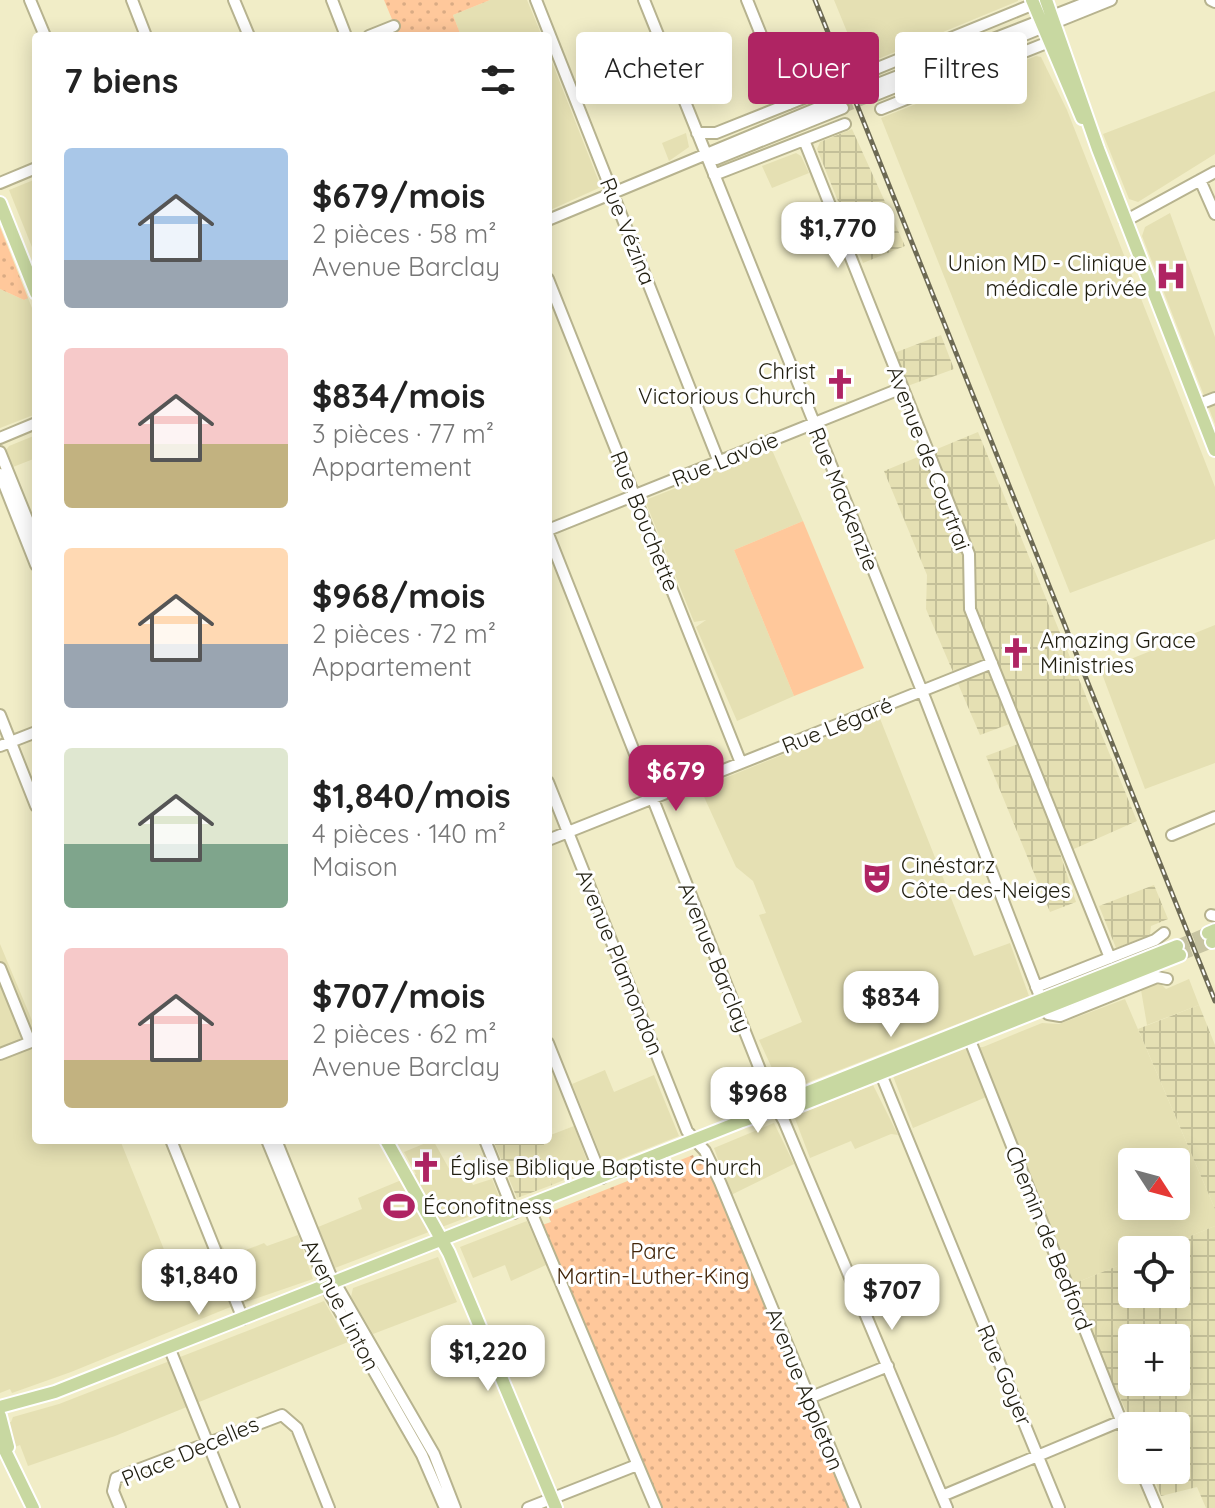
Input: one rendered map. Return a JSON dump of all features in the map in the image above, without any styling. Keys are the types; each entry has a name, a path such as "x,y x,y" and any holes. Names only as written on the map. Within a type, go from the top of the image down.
{"main road":[{"path":"1037,1 1215,450"},
{"path":"1047,22 1049,42 1070,94 1095,141"},
{"path":"0,203 32,283"},
{"path":"0,1407 47,1395 777,1109 788,1110 967,1034 1041,998 1179,950"},
{"path":"388,1144 443,1241 554,1503"},
{"path":"0,1416 9,1454 31,1508"},
{"path":"0,1440 9,1454"}],"street":[{"path":"30,0 43,32"},
{"path":"132,0 144,32"},
{"path":"234,0 247,32"},
{"path":"332,0 344,32"},
{"name":"Rue Vézina","path":"536,0 549,32"},
{"name":"Rue Mackenzie","path":"644,0 1041,998"},
{"path":"747,0 760,32"},
{"path":"1047,22 1093,0"},
{"path":"879,89 1047,22 1111,0"},
{"path":"879,67 1037,1"},
{"path":"379,32 394,26"},
{"name":"Rue Vézina","path":"552,41 719,462"},
{"path":"881,109 1049,42"},
{"path":"697,133 716,133 789,104"},
{"path":"552,218 707,158 716,159 841,104"},
{"path":"714,175 845,124"},
{"name":"Avenue de Courtrai","path":"804,140 969,554 970,609 1110,958"},
{"path":"0,183 32,170"},
{"path":"1125,221 1215,172"},
{"path":"1200,180 1215,214"},
{"name":"Rue Bouchette","path":"552,289 741,763"},
{"name":"Rue Lavoie","path":"552,530 902,388"},
{"path":"1197,405 1215,398"},
{"path":"0,438 32,425"},
{"path":"0,452 32,531"},
{"path":"0,474 32,555"},
{"name":"Avenue Barclay","path":"552,542 777,1109 947,1508"},
{"name":"Rue Légaré","path":"552,838 992,663"},
{"path":"0,715 5,744 32,798"},
{"path":"5,744 32,734"},
{"name":"Avenue Plamondon","path":"552,792 687,1131 695,1141"},
{"path":"1172,835 1215,817"},
{"path":"1164,933 1110,958 1041,998 1048,1014 1058,1016 1157,977 1167,979"},
{"path":"0,968 32,1039"},
{"name":"Chemin de Bedford","path":"967,1034 1118,1413"},
{"path":"0,1054 32,1041"},
{"path":"552,1053 602,1178"},
{"name":"Rue Goyer","path":"879,1069 1059,1508"},
{"name":"Avenue Appleton","path":"695,1141 705,1151 720,1182 855,1508"},
{"path":"173,1144 243,1319"},
{"name":"Avenue Linton","path":"269,1144 331,1285 422,1455 445,1508"},
{"name":"Avenue Linton","path":"278,1144 331,1285 434,1454 455,1508"},
{"path":"487,1144 514,1213"},
{"path":"529,1207 656,1508"},
{"path":"169,1347 234,1508"},
{"path":"809,1398 888,1366"},
{"name":"Place Decelles","path":"120,1508 112,1486 116,1478 273,1416 287,1417 297,1428 329,1508"},
{"path":"942,1496 1118,1422"},
{"path":"528,1508 554,1503 637,1465"},
{"path":"1147,1484 1157,1508"}],"shaded area":[{"path":"490,0 527,0 540,32 459,32 453,15"},
{"path":"834,0 1018,0 943,32 895,32 895,52 879,59 879,32 847,32"},
{"path":"1041,57 1067,110 1215,487 1215,539 1070,593 881,118 916,104 1027,104 1027,60"},
{"path":"552,62 601,187 552,209"},
{"path":"1215,91 1215,154 1138,202 1129,199 1103,134"},
{"path":"852,129 905,246 863,263 817,149 820,142"},
{"path":"686,133 689,147 669,161 662,143"},
{"path":"796,153 801,156 809,173 772,188 762,166"},
{"path":"32,181 32,247 9,190"},
{"path":"1170,213 1215,337 1215,424 1142,236 1145,227"},
{"path":"0,289 24,300 28,298 32,308 32,416 0,428"},
{"path":"941,335 954,369 902,388 889,355"},
{"path":"978,432 1137,821 1067,852 1031,765 1076,902 1050,912 986,756 1023,742 1015,722 980,735 926,609 927,575 884,471"},
{"path":"32,437 32,460 13,467 6,450"},
{"path":"772,450 803,521 734,550 794,696 737,721 696,627 706,620 694,622 646,503 648,499"},
{"path":"1215,625 1215,763 1145,789 1101,671"},
{"path":"879,716 974,956 1010,943 1029,996 783,1092 759,1040 802,1022 759,915 766,913 753,881 736,867 700,788"},
{"path":"1154,885 1168,919 1151,926 1150,935 1116,948 1099,906"},
{"path":"0,944 32,1020 32,1144 122,1144 171,1267 222,1245 228,1257 264,1243 267,1246 298,1235 313,1279 228,1308 71,1372 12,1393 10,1389 0,1393"},
{"path":"1189,979 1199,1005 1147,1025 1141,990 1160,983 1166,989"},
{"path":"1125,999 1189,1148 1118,1148 1118,1220 1190,1220 1190,1151 1215,1209 1215,1226 1190,1236 1118,1236 1118,1266 1068,1286 991,1095 913,1128 893,1076 962,1049 983,1047 1042,1023 1059,1024"},
{"path":"1199,1005 1215,1045 1215,1209 1190,1148 1138,1029"},
{"path":"605,1070 614,1092 654,1075 679,1136 608,1164 603,1161 572,1084"},
{"path":"873,1085 898,1135 891,1134 855,1149 851,1141 810,1158 794,1116"},
{"path":"774,1123 794,1164 731,1195 714,1148"},
{"path":"574,1126 590,1169 552,1185 538,1152 545,1149 543,1144 552,1144 552,1134"},
{"path":"423,1144 435,1144 452,1174 466,1169 473,1185 492,1179 502,1204 335,1268 318,1227 362,1209 358,1198 416,1174 404,1152"},
{"path":"495,1144 544,1144 546,1149 538,1153 552,1185 517,1198"},
{"path":"527,1221 546,1265 511,1281 505,1265 473,1278 460,1247"},
{"path":"1215,1226 1215,1508 1206,1508 1197,1487 1161,1496 1156,1484 1190,1484 1190,1412 1126,1412 1119,1396 1190,1396 1190,1324 1118,1324 1118,1394 1068,1286 1118,1266 1118,1308 1190,1308 1190,1236"},
{"path":"438,1257 457,1302 373,1334 351,1297 353,1288"},
{"path":"324,1301 348,1342 115,1436 28,1466 20,1445 0,1453 0,1424 11,1422 13,1417 59,1404"}],"green space":[{"path":"384,0 490,0 453,15 459,32 397,32"},
{"path":"0,227 28,298 24,300 0,289"},
{"path":"803,521 864,668 794,696 734,550"},
{"name":"Parc Martin-Luther-King","path":"693,1155 697,1165 705,1162 848,1508 661,1508 542,1225 551,1222 547,1213"}],"tunnel":[{"path":"843,108 853,104"},
{"path":"1177,946 1208,933"},
{"path":"1180,955 1212,942"}],"railway":[{"path":"815,0 1215,1001"}],"place":[{"name":"Union MD - Clinique médicale privée","path":"1171,276"},
{"name":"Christ Victorious Church","path":"840,384"},
{"name":"Amazing Grace Ministries","path":"1016,653"},
{"name":"Cinéstarz Côte-des-Neiges","path":"877,878"},
{"name":"Église Biblique Baptiste Church","path":"426,1167"},
{"name":"Éconofitness","path":"399,1206"}]}
